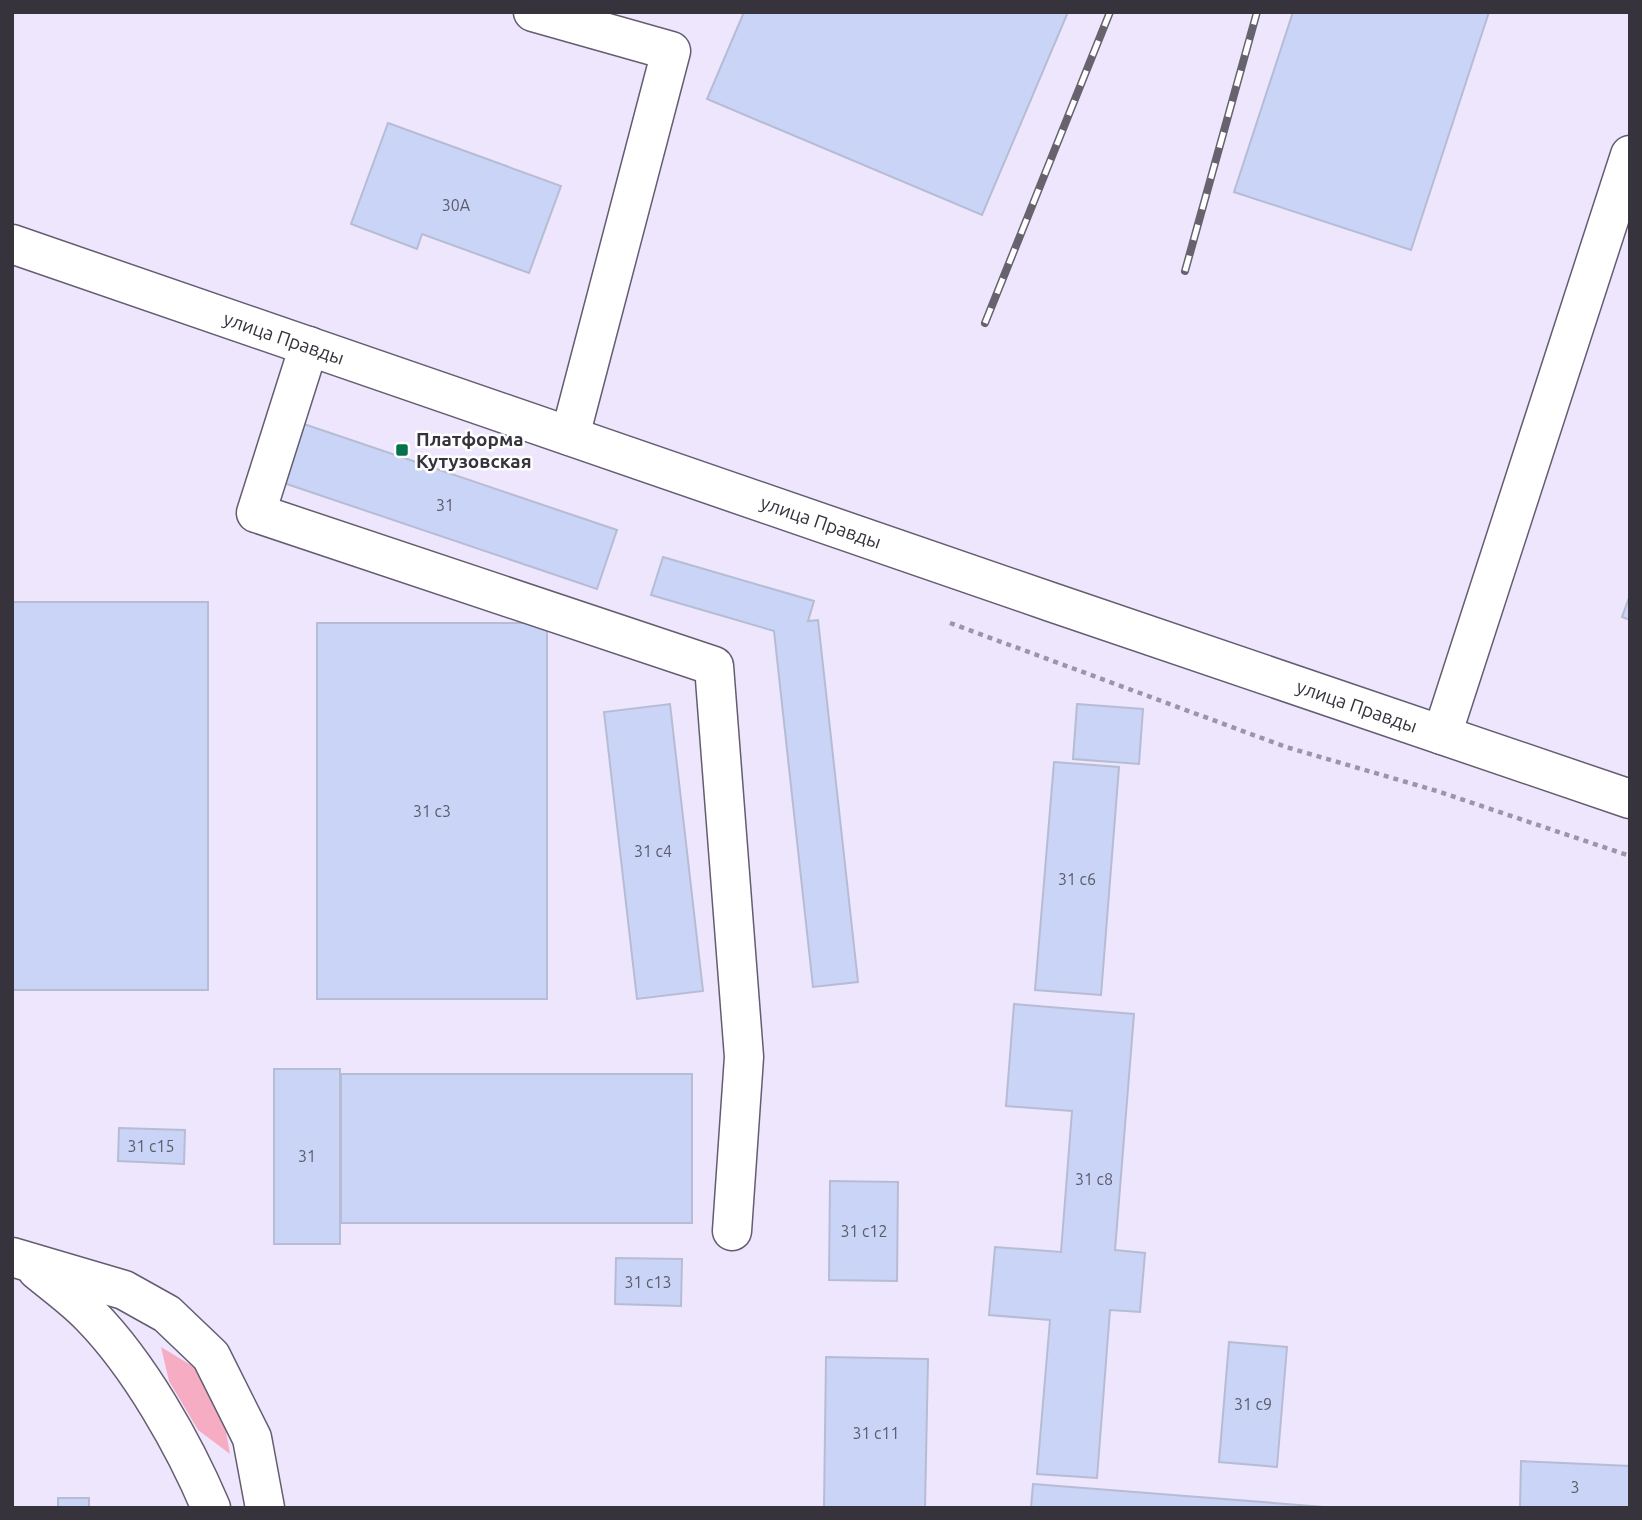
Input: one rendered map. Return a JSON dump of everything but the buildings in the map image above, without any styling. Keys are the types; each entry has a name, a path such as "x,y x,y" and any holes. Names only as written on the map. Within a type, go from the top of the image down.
{"street":[{"path":"533,12 671,51 570,436"},
{"path":"1442,735 1630,155"},
{"name":"улица Правды","path":"12,244 1630,799"},
{"path":"309,346 256,513 714,666 744,1057 732,1231"},
{"path":"19,1258 91,1315 138,1373 200,1482 211,1508"},
{"path":"19,1258 124,1290 167,1314 211,1356 253,1438 265,1508"}],"path":[{"path":"950,623 1286,747 1437,791 1630,856"}],"shaded area":[{"path":"161,1347 194,1367 223,1416 230,1454 198,1430 169,1381"}],"railway":[{"path":"985,323 1110,12"},
{"path":"1185,271 1257,12"}],"place":[{"name":"Платформа Кутузовская","path":"402,450"}]}
